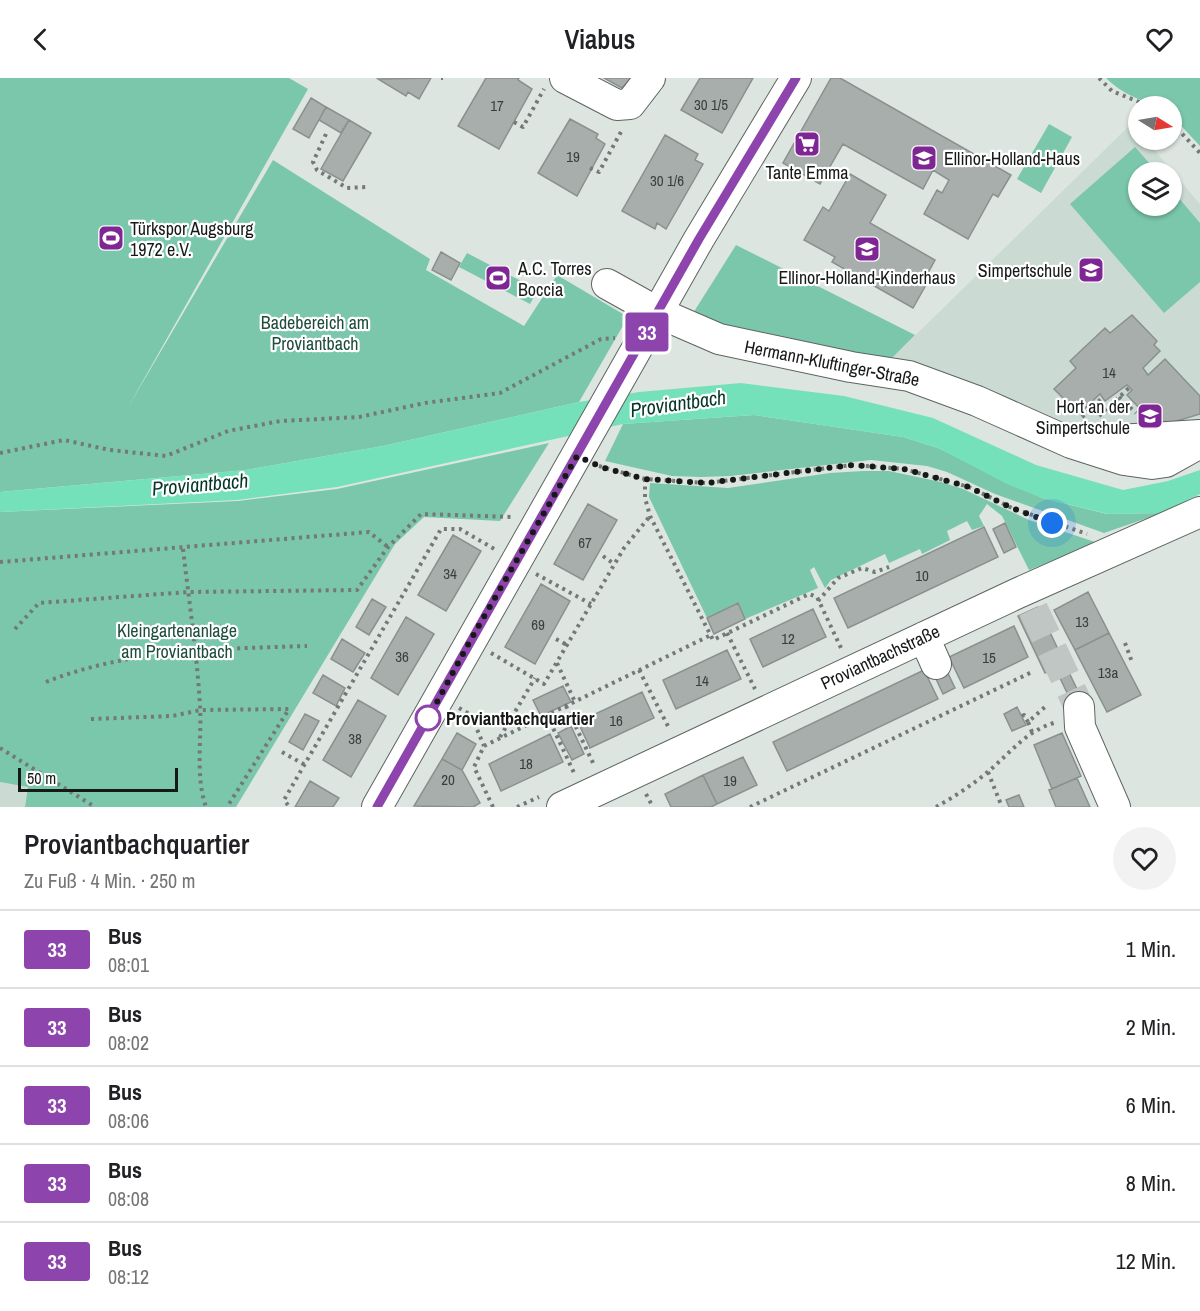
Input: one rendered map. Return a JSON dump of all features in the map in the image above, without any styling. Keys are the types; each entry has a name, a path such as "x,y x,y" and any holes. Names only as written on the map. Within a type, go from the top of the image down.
{"street":[{"path":"555,83 616,105 630,104 650,78"},
{"path":"377,807 515,562 796,78"},
{"name":"Hermann-Kluftinger-Straße","path":"607,284 647,333 739,345 851,367 909,375 976,401 1076,430 1200,435"},
{"name":"Hermann-Kluftinger-Straße","path":"1076,430 1124,460 1152,464 1166,462 1200,442"},
{"name":"Proviantbachstraße","path":"562,807 924,637 1024,602 1112,553 1200,512"},
{"path":"924,637 936,664"},
{"path":"1079,717 1115,807"}],"path":[{"path":"1099,78 1112,91 1128,97"},
{"path":"514,122 523,127 555,83"},
{"path":"590,168 599,172 624,127 630,104"},
{"path":"326,134 313,162 317,170 347,188 367,187"},
{"path":"1182,134 1200,153"},
{"path":"0,453 64,441 110,450 166,456 228,431 270,423 358,417 424,403 500,393 601,339 647,333"},
{"path":"1122,394 1130,387"},
{"path":"1076,430 1101,399"},
{"path":"574,460 645,479 707,483 852,465 904,469 969,487 1012,508 1103,538 1112,553"},
{"path":"645,479 645,498 650,516 713,640 809,594 819,601 843,651"},
{"path":"15,628 39,603 188,592 357,590 388,547 421,514 518,517"},
{"path":"470,641 544,684 614,564 650,516"},
{"path":"288,805 284,800 441,529 460,529 591,604"},
{"path":"0,562 183,549 369,532 388,547"},
{"path":"183,549 196,649 201,710 201,794 206,807"},
{"path":"603,556 614,564"},
{"path":"819,601 838,578 862,568 875,572 889,567"},
{"path":"727,633 756,692"},
{"path":"494,807 474,767 484,746 711,635"},
{"path":"556,639 567,645"},
{"path":"1125,643 1132,662"},
{"path":"46,682 81,668 196,649 307,646"},
{"path":"556,662 575,702"},
{"path":"639,670 671,733"},
{"path":"750,807 1032,672"},
{"path":"499,738 535,678"},
{"path":"566,706 596,769"},
{"path":"1028,722 1045,707"},
{"path":"91,719 172,716 201,710 289,709 227,807"},
{"path":"462,710 471,715 484,746"},
{"path":"547,715 577,778"},
{"path":"1022,716 1024,715 1032,732"},
{"path":"936,807 988,772 1032,732 1079,717"},
{"path":"0,748 95,807"},
{"path":"282,752 305,765"},
{"path":"988,772 1002,807"}],"shaded area":[{"name":"Simpertschule","path":"1128,127 1128,150 1154,150 1165,162 1128,162 1128,216 1182,216 1182,183 1200,204 1200,443 1166,462 884,366"},
{"path":"0,782 28,786 25,807 0,807"}],"green space":[{"name":"Badebereich am Proviantbach","path":"0,78 289,78 308,89 127,409 273,160 430,259 426,270 524,326 557,275 628,317 579,402 383,446 246,470 0,492"},
{"path":"1106,78 1200,78 1200,146 1182,127 1182,96 1132,96"},
{"path":"1049,124 1072,137 1041,193 1017,179"},
{"path":"1132,150 1138,150 1148,162 1128,162 1128,216 1182,216 1182,202 1200,223 1200,282 1164,313 1070,204"},
{"path":"736,245 915,335 884,366 690,318"},
{"name":"A.C. Torres Boccia","path":"467,253 538,290 530,304 459,267"},
{"path":"754,415 903,437 938,448 1042,498 1107,514 1162,513 1104,533 995,494 947,472 927,466 871,460 730,476 701,477 672,476 605,461 623,424"},
{"name":"Kleingartenanlage am Proviantbach","path":"549,443 500,521 424,517 395,544 236,807 25,807 28,787 0,782 0,512 238,501 337,489"},
{"path":"889,471 941,482 963,489 1029,520 1098,543 1029,570 1002,516 987,504 979,516 984,526 972,530 967,521 947,531 950,540 922,554 920,549 889,563 885,554 831,580 825,588 814,567 810,570 818,588 745,619 737,603 707,618 649,497 650,483 728,488 830,473"}],"water":[{"name":"Proviantbach","path":"741,383 844,396 933,418 1036,465 1123,490 1168,481 1200,470 1200,494 1162,513 1108,514 1042,498 1009,485 938,448 903,437 754,415 623,424 337,487 237,500 0,512 0,492 246,470 383,446 579,402 639,392"}],"building":[{"path":"431,78 419,99 408,92 406,96 378,79"},
{"path":"486,78 519,78 518,80 532,89 499,149 458,126"},
{"path":"604,78 631,78 622,88"},
{"path":"700,78 753,78 722,133 681,110"},
{"name":"Ellinor-Holland-Haus","path":"831,78 840,78 1011,175 998,197 993,194 968,239 924,214 937,190 942,193 949,180 933,170 923,189 843,144 820,184 783,163"},
{"path":"311,98 326,107 309,138 293,129"},
{"path":"326,107 349,120 341,133 319,120"},
{"path":"570,119 598,134 596,138 605,144 577,196 538,173"},
{"path":"349,120 371,133 343,181 321,169"},
{"path":"665,135 698,154 695,160 703,164 666,229 657,223 655,229 622,211"},
{"name":"Ellinor-Holland-Kinderhaus","path":"850,174 886,195 870,223 935,260 928,273 931,276 913,308 832,262 835,257 804,240 823,207 829,211"},
{"path":"441,252 460,263 451,280 432,270"},
{"path":"1132,315 1157,341 1154,345 1160,351 1143,368 1148,375 1165,359 1200,396 1200,414 1157,427 1127,395 1132,390 1127,385 1105,401 1100,394 1079,414 1054,389 1076,368 1070,361 1105,328 1110,333"},
{"path":"588,504 617,520 583,580 554,564"},
{"path":"1005,523 1016,547 1004,553 993,529"},
{"path":"984,527 998,557 848,628 834,598"},
{"path":"453,535 481,551 446,611 418,595"},
{"path":"541,584 570,601 535,664 505,647"},
{"path":"1088,592 1109,633 1075,650 1054,610"},
{"path":"372,599 386,607 369,635 356,627"},
{"path":"738,603 745,619 714,634 707,618"},
{"path":"1038,607 1084,704 1075,709 1055,668 1045,673 1018,616"},
{"path":"813,609 826,637 763,667 750,639"},
{"path":"406,617 434,634 398,695 371,678"},
{"path":"1014,626 1028,657 964,688 949,657"},
{"path":"1109,633 1141,695 1107,712 1075,650"},
{"path":"342,639 365,653 353,672 331,659"},
{"path":"727,650 741,679 676,709 663,680"},
{"path":"942,661 955,688 943,694 930,666"},
{"path":"924,670 938,699 787,771 773,742"},
{"path":"323,675 345,688 336,706 313,693"},
{"path":"563,686 571,702 541,716 533,700"},
{"path":"642,692 654,718 590,748 578,722"},
{"path":"358,700 386,716 351,777 323,760"},
{"path":"1017,707 1026,725 1012,731 1004,714"},
{"path":"305,714 319,721 303,750 289,742"},
{"path":"571,726 584,754 572,760 558,733"},
{"path":"457,733 476,744 462,770 442,759"},
{"path":"1062,733 1081,776 1052,789 1034,745"},
{"path":"550,734 563,762 501,791 489,764"},
{"path":"743,757 757,785 717,804 703,775"},
{"path":"442,759 462,770 480,803 473,807 414,806"},
{"path":"703,775 717,804 711,807 671,807 665,794"},
{"path":"1077,778 1090,807 1056,807 1049,790"},
{"path":"310,781 339,798 333,807 295,807"},
{"path":"1019,795 1024,807 1009,807 1006,800"}],"tunnel":[{"path":"1033,609 1079,707"}],"bus line":[{"name":"33","path":"377,807 699,239 796,78"}],"place":[{"name":"Tante Emma","path":"807,144"},
{"name":"Ellinor-Holland-Haus","path":"924,158"},
{"name":"Türkspor Augsburg 1972 e.V.","path":"111,238"},
{"name":"Ellinor-Holland-Kinderhaus","path":"867,249"},
{"name":"Simpertschule","path":"1091,270"},
{"name":"A.C. Torres Boccia","path":"498,278"},
{"name":"Hort an der Simpertschule","path":"1150,416"},
{"name":"Proviantbachquartier","path":"428,718"}],"route":[{"path":"428,718 425,724 470,641 577,456 601,467 645,479 707,483 852,465 904,469 969,487 1012,508 1052,523"}]}
